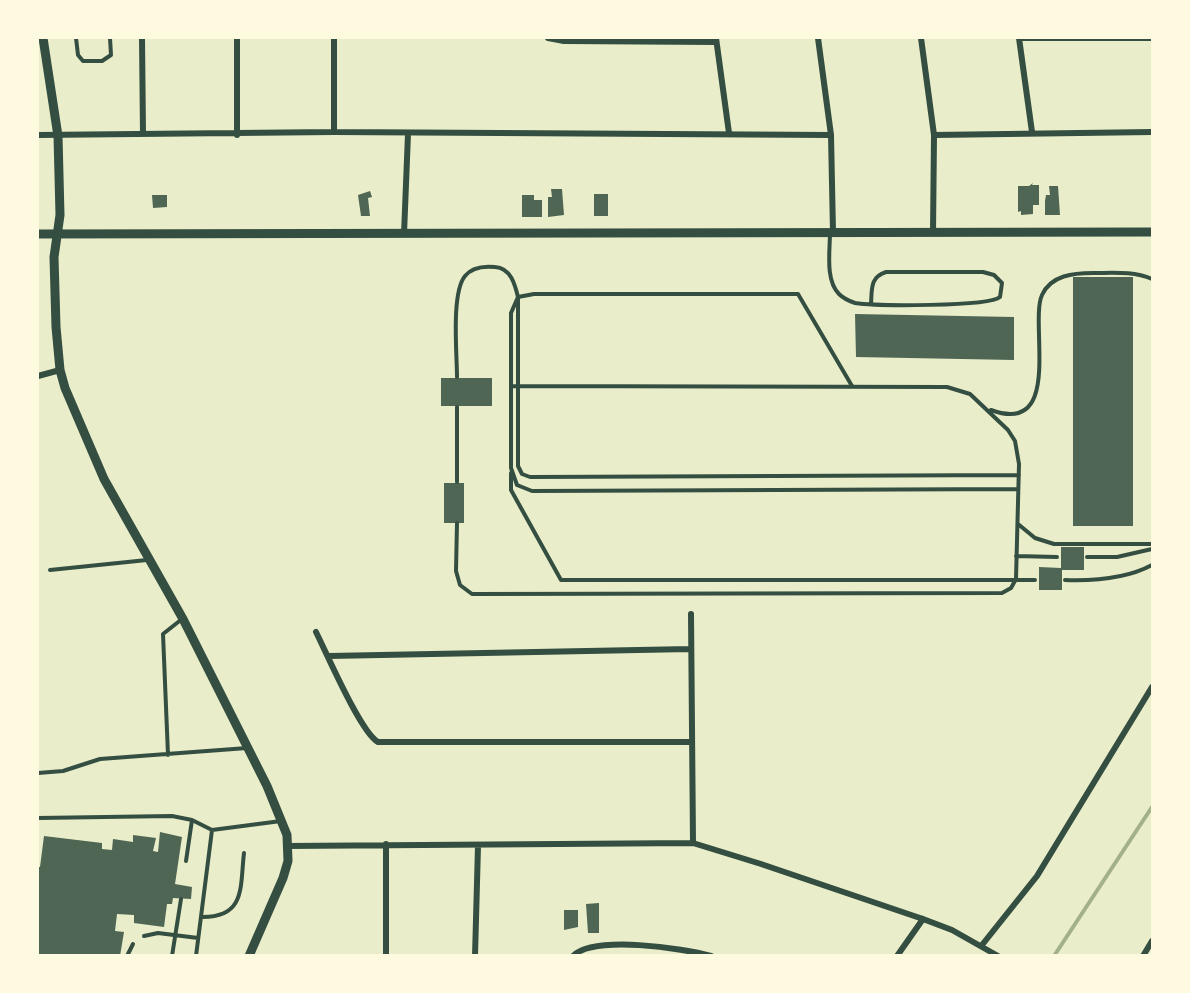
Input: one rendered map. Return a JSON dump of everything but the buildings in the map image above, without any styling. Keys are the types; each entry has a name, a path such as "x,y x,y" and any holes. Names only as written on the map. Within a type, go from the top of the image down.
{"street":[{"path":"43,38 58,136 60,215 54,257 56,327 60,370 65,388 104,479 183,619 282,821 288,861 283,878 249,956"},
{"path":"142,38 143,134"},
{"path":"237,38 237,135"},
{"path":"333,132 334,38"},
{"path":"548,38 564,41 716,40 729,133"},
{"path":"818,38 831,135 831,232"},
{"path":"921,38 934,135 933,232"},
{"path":"1032,132 1019,38 1152,38"},
{"path":"38,135 237,135 333,132 831,135"},
{"path":"934,135 1152,132"},
{"path":"404,234 408,134"},
{"path":"38,234 1152,232"},
{"path":"38,376 60,370"},
{"path":"691,614 693,843"},
{"path":"316,632 361,721 371,737 378,742 691,742"},
{"path":"329,656 690,649"},
{"path":"982,945 1037,876 1152,687"},
{"path":"287,846 693,843 923,919 982,945 998,956"},
{"path":"386,844 386,956"},
{"path":"475,956 478,846"},
{"path":"897,956 923,919"},
{"path":"1143,956 1152,941"},
{"path":"573,956 589,947 607,946 673,946 711,956"}],"lane":[{"path":"76,38 78,55 83,61 102,61 111,55 110,38"},
{"path":"831,232 831,277 834,288 846,299 871,304 992,302 1000,297 1002,283 994,275 983,272 886,272 879,274 873,281 871,304"},
{"path":"457,377 458,294 465,275 482,266 499,267 513,278 518,297 518,466 522,474 530,477 1019,475"},
{"path":"988,409 1000,414 1015,413 1029,406 1038,389 1041,297 1053,281 1074,273 1137,273 1152,279"},
{"path":"518,297 534,294 798,294 852,387"},
{"path":"518,297 511,313 511,490 561,580 1035,580"},
{"path":"457,523 456,571 460,585 472,594 1002,593 1011,588 1016,579 1019,453 1015,441 988,409 970,394 947,387 512,386"},
{"path":"457,407 457,482"},
{"path":"511,468 517,485 532,490 1018,489"},
{"path":"1017,524 1035,538 1054,544 1152,544"},
{"path":"1087,557 1126,556 1152,549"},
{"path":"1016,556 1057,557"},
{"path":"50,570 151,559"},
{"path":"1065,580 1107,578 1129,574 1152,565"},
{"path":"168,755 163,634 183,619"},
{"path":"38,773 63,771 100,759 248,748"},
{"path":"38,818 172,816 192,820 212,830 282,821"},
{"path":"186,861 192,820"},
{"path":"196,956 203,916 212,830"},
{"path":"203,916 227,913 235,906 239,895 244,853"},
{"path":"172,956 181,899"},
{"path":"144,936 158,933 198,938"},
{"path":"127,956 133,944"}],"waterway":[{"path":"1054,956 1152,807"}]}
